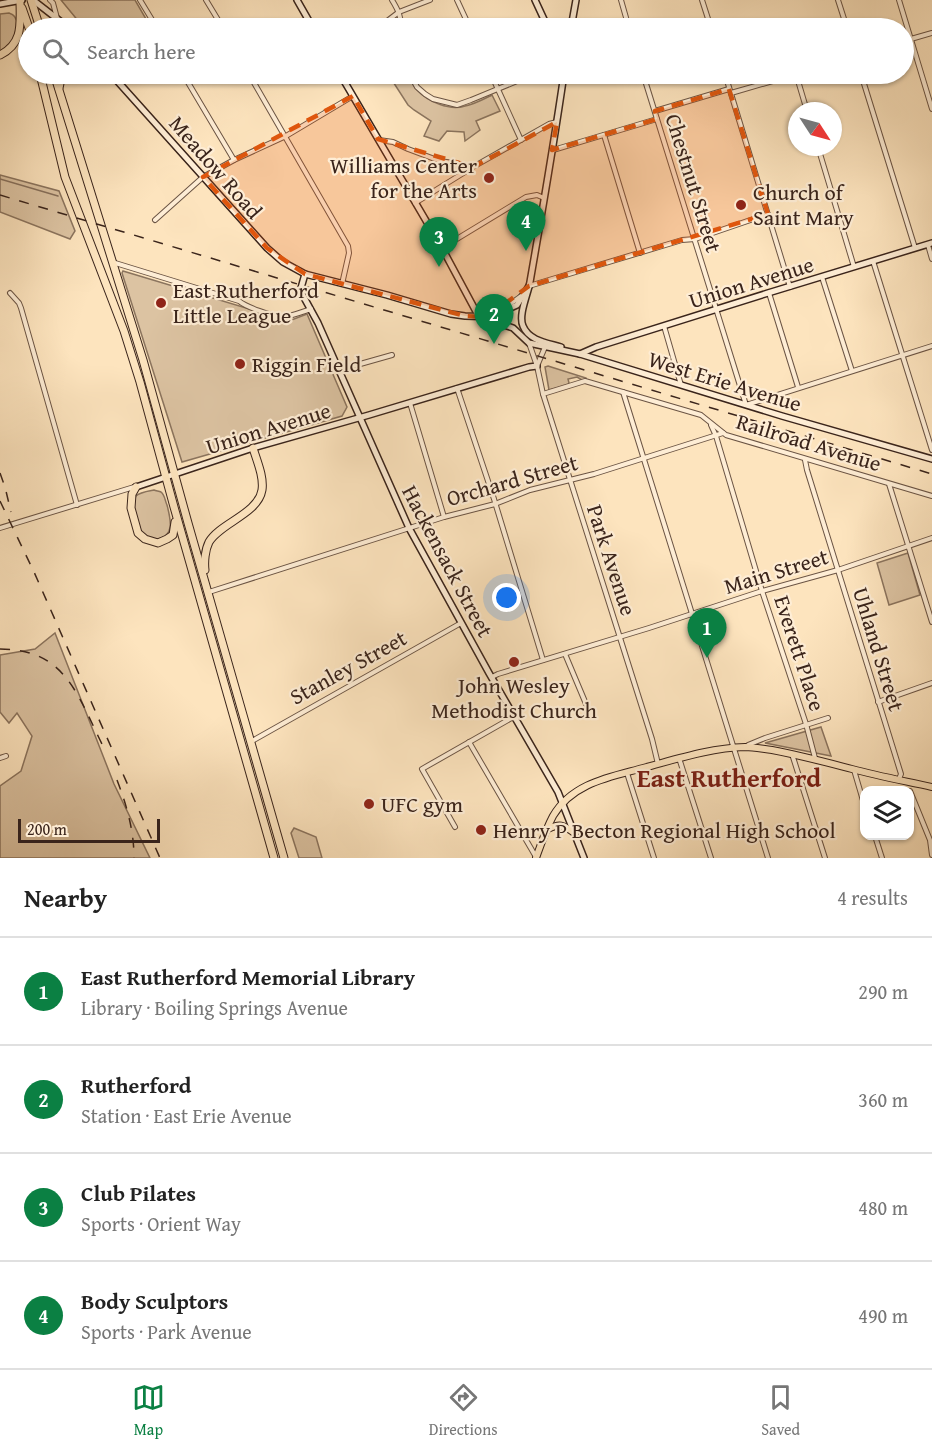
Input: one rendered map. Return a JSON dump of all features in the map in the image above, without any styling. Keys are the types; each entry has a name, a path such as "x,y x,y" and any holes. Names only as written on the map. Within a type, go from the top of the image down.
{"highway":[{"path":"20,0 26,18"},
{"path":"19,18 20,0"},
{"path":"32,0 37,18"},
{"path":"0,55 10,48 18,36"},
{"path":"42,84 65,177 124,331 148,410 274,858"},
{"path":"57,84 142,360 284,858"},
{"path":"59,90 60,84"},
{"path":"205,582 204,561 209,542 221,530 248,511 257,502 262,490 261,473 253,448"},
{"path":"136,487 132,494 130,508 138,533 145,539 158,543 173,534 174,507"}],"main road":[{"path":"0,4 20,0"},
{"path":"32,0 57,18"},
{"path":"297,0 307,18"},
{"path":"535,0 543,18"},
{"path":"573,18 576,0"},
{"name":"Meadow Road","path":"120,84 267,248 283,262 305,274 451,314 479,317"},
{"path":"347,84 479,317 513,328 521,321"},
{"path":"563,84 521,321 530,340 580,354"},
{"name":"Union Avenue","path":"580,354 769,292 930,244"},
{"name":"Hackensack Street","path":"305,274 301,292 339,370 409,528 558,792 584,858"},
{"path":"506,325 503,321 504,314 508,309 517,305 528,289"},
{"path":"512,308 517,309 521,314"},
{"path":"479,317 496,317 504,314"},
{"name":"West Erie Avenue","path":"513,328 545,347 580,354 932,459"},
{"name":"Union Avenue","path":"136,487 253,448 537,366"},
{"path":"536,858 553,817 562,803 576,791 588,784 711,750 745,747 792,753 932,788"},
{"path":"547,830 556,825 573,832"}],"street":[{"path":"50,0 57,18"},
{"path":"140,0 151,18"},
{"path":"206,0 217,18"},
{"path":"392,0 400,18"},
{"path":"391,18 399,12 430,0"},
{"path":"457,0 465,18"},
{"path":"621,0 626,18"},
{"path":"702,0 708,18"},
{"path":"838,0 844,18"},
{"path":"898,0 904,18"},
{"path":"914,38 932,33"},
{"path":"914,49 932,109"},
{"path":"189,84 234,160"},
{"path":"255,84 348,246 349,253 342,284"},
{"path":"415,84 433,99 457,105 510,84"},
{"path":"496,84 521,140"},
{"name":"Chestnut Street","path":"646,84 746,405"},
{"path":"728,84 790,286"},
{"path":"655,111 757,84"},
{"path":"799,84 804,102"},
{"path":"864,84 915,248"},
{"path":"155,220 203,177 286,136 353,96"},
{"path":"552,150 657,119"},
{"path":"415,202 473,166 549,124 557,122"},
{"path":"604,135 640,253"},
{"path":"378,140 393,142 440,161 473,166"},
{"path":"821,156 854,267"},
{"path":"442,248 526,197 537,195 544,198"},
{"path":"487,317 515,301 528,289 768,214"},
{"path":"930,244 932,259"},
{"path":"873,261 932,450"},
{"path":"112,262 239,301 245,306 279,317 311,309"},
{"path":"822,277 852,370"},
{"path":"769,292 798,387"},
{"path":"10,293 21,308 77,505"},
{"path":"664,326 681,385"},
{"name":"Park Avenue","path":"530,340 543,394 658,764"},
{"path":"746,405 932,346"},
{"path":"537,366 545,347"},
{"path":"339,370 392,355"},
{"name":"Railroad Avenue","path":"543,394 585,381 701,415 723,433 805,460 932,496"},
{"path":"457,388 543,660"},
{"path":"623,392 768,858"},
{"path":"410,403 444,517"},
{"name":"Everett Place","path":"709,421 716,436 815,759"},
{"name":"Orchard Street","path":"208,592 444,517 495,504 530,490 570,481 723,433"},
{"name":"Uhland Street","path":"805,460 901,774 899,779"},
{"path":"889,484 932,622"},
{"name":"Union Avenue","path":"0,528 136,487"},
{"name":"Main Street","path":"492,677 762,591 838,570 932,538"},
{"name":"Stanley Street","path":"252,741 461,623"},
{"path":"565,654 586,704"},
{"path":"878,702 932,683"},
{"path":"455,827 422,769 515,716"},
{"path":"745,747 828,717"},
{"path":"469,742 536,858"},
{"path":"792,753 825,858"},
{"path":"0,758 6,756"},
{"path":"679,757 711,858"},
{"path":"854,770 860,790"},
{"path":"627,773 654,858"},
{"path":"914,803 930,840 932,855"},
{"path":"876,840 882,858"}],"highlighted area":[{"path":"729,89 768,214 529,286 487,317 465,316 305,274 267,248 203,177 353,96 378,139 473,167 557,122 552,150 657,119 655,111"}],"shaded area":[{"path":"61,0 135,0 145,18 76,18"},
{"path":"9,13 16,19 16,33 8,46 0,52 0,14"},
{"path":"394,84 413,84 433,102 453,107 476,103 492,95 500,111 476,121 480,130 465,141 464,132 447,131 439,141 424,136 431,121 408,105"},
{"path":"0,175 59,191 75,231 70,239 0,212"},
{"name":"Riggin Field","path":"123,271 289,321 307,314 347,407 342,416 182,462"},
{"path":"545,367 586,378 586,380 577,377 568,379 568,385 549,390"},
{"path":"154,490 163,495 170,526 167,535 152,539 142,532 134,504 136,496"},
{"path":"908,553 920,595 889,605 877,563"},
{"path":"55,633 114,784 150,858 0,858 0,786 21,771 32,736 17,713 9,723 0,712 0,655 35,649"},
{"path":"821,727 831,756 765,743"},
{"path":"294,828 316,837 322,858 299,858 291,833"}],"waterway":[{"path":"0,179 58,196"}],"railway":[{"path":"0,195 932,474"},
{"path":"0,473 11,512"},
{"path":"0,501 34,572 160,858"},
{"path":"0,649 22,651 40,657 54,666 76,692 102,744"},
{"path":"117,780 129,819 134,858"}],"place":[{"name":"Williams Center for the Arts","path":"489,178"},
{"name":"Church of Saint Mary","path":"741,205"},
{"name":"Body Sculptors","path":"526,251"},
{"name":"Club Pilates","path":"439,267"},
{"name":"East Rutherford Little League","path":"161,303"},
{"name":"Rutherford","path":"494,344"},
{"name":"Riggin Field","path":"240,364"},
{"name":"East Rutherford Memorial Library","path":"707,658"},
{"name":"John Wesley Methodist Church","path":"514,662"},
{"name":"UFC gym","path":"369,804"},
{"name":"Henry P Becton Regional High School","path":"481,830"}],"district":[{"name":"East Rutherford","path":"729,777"}]}
